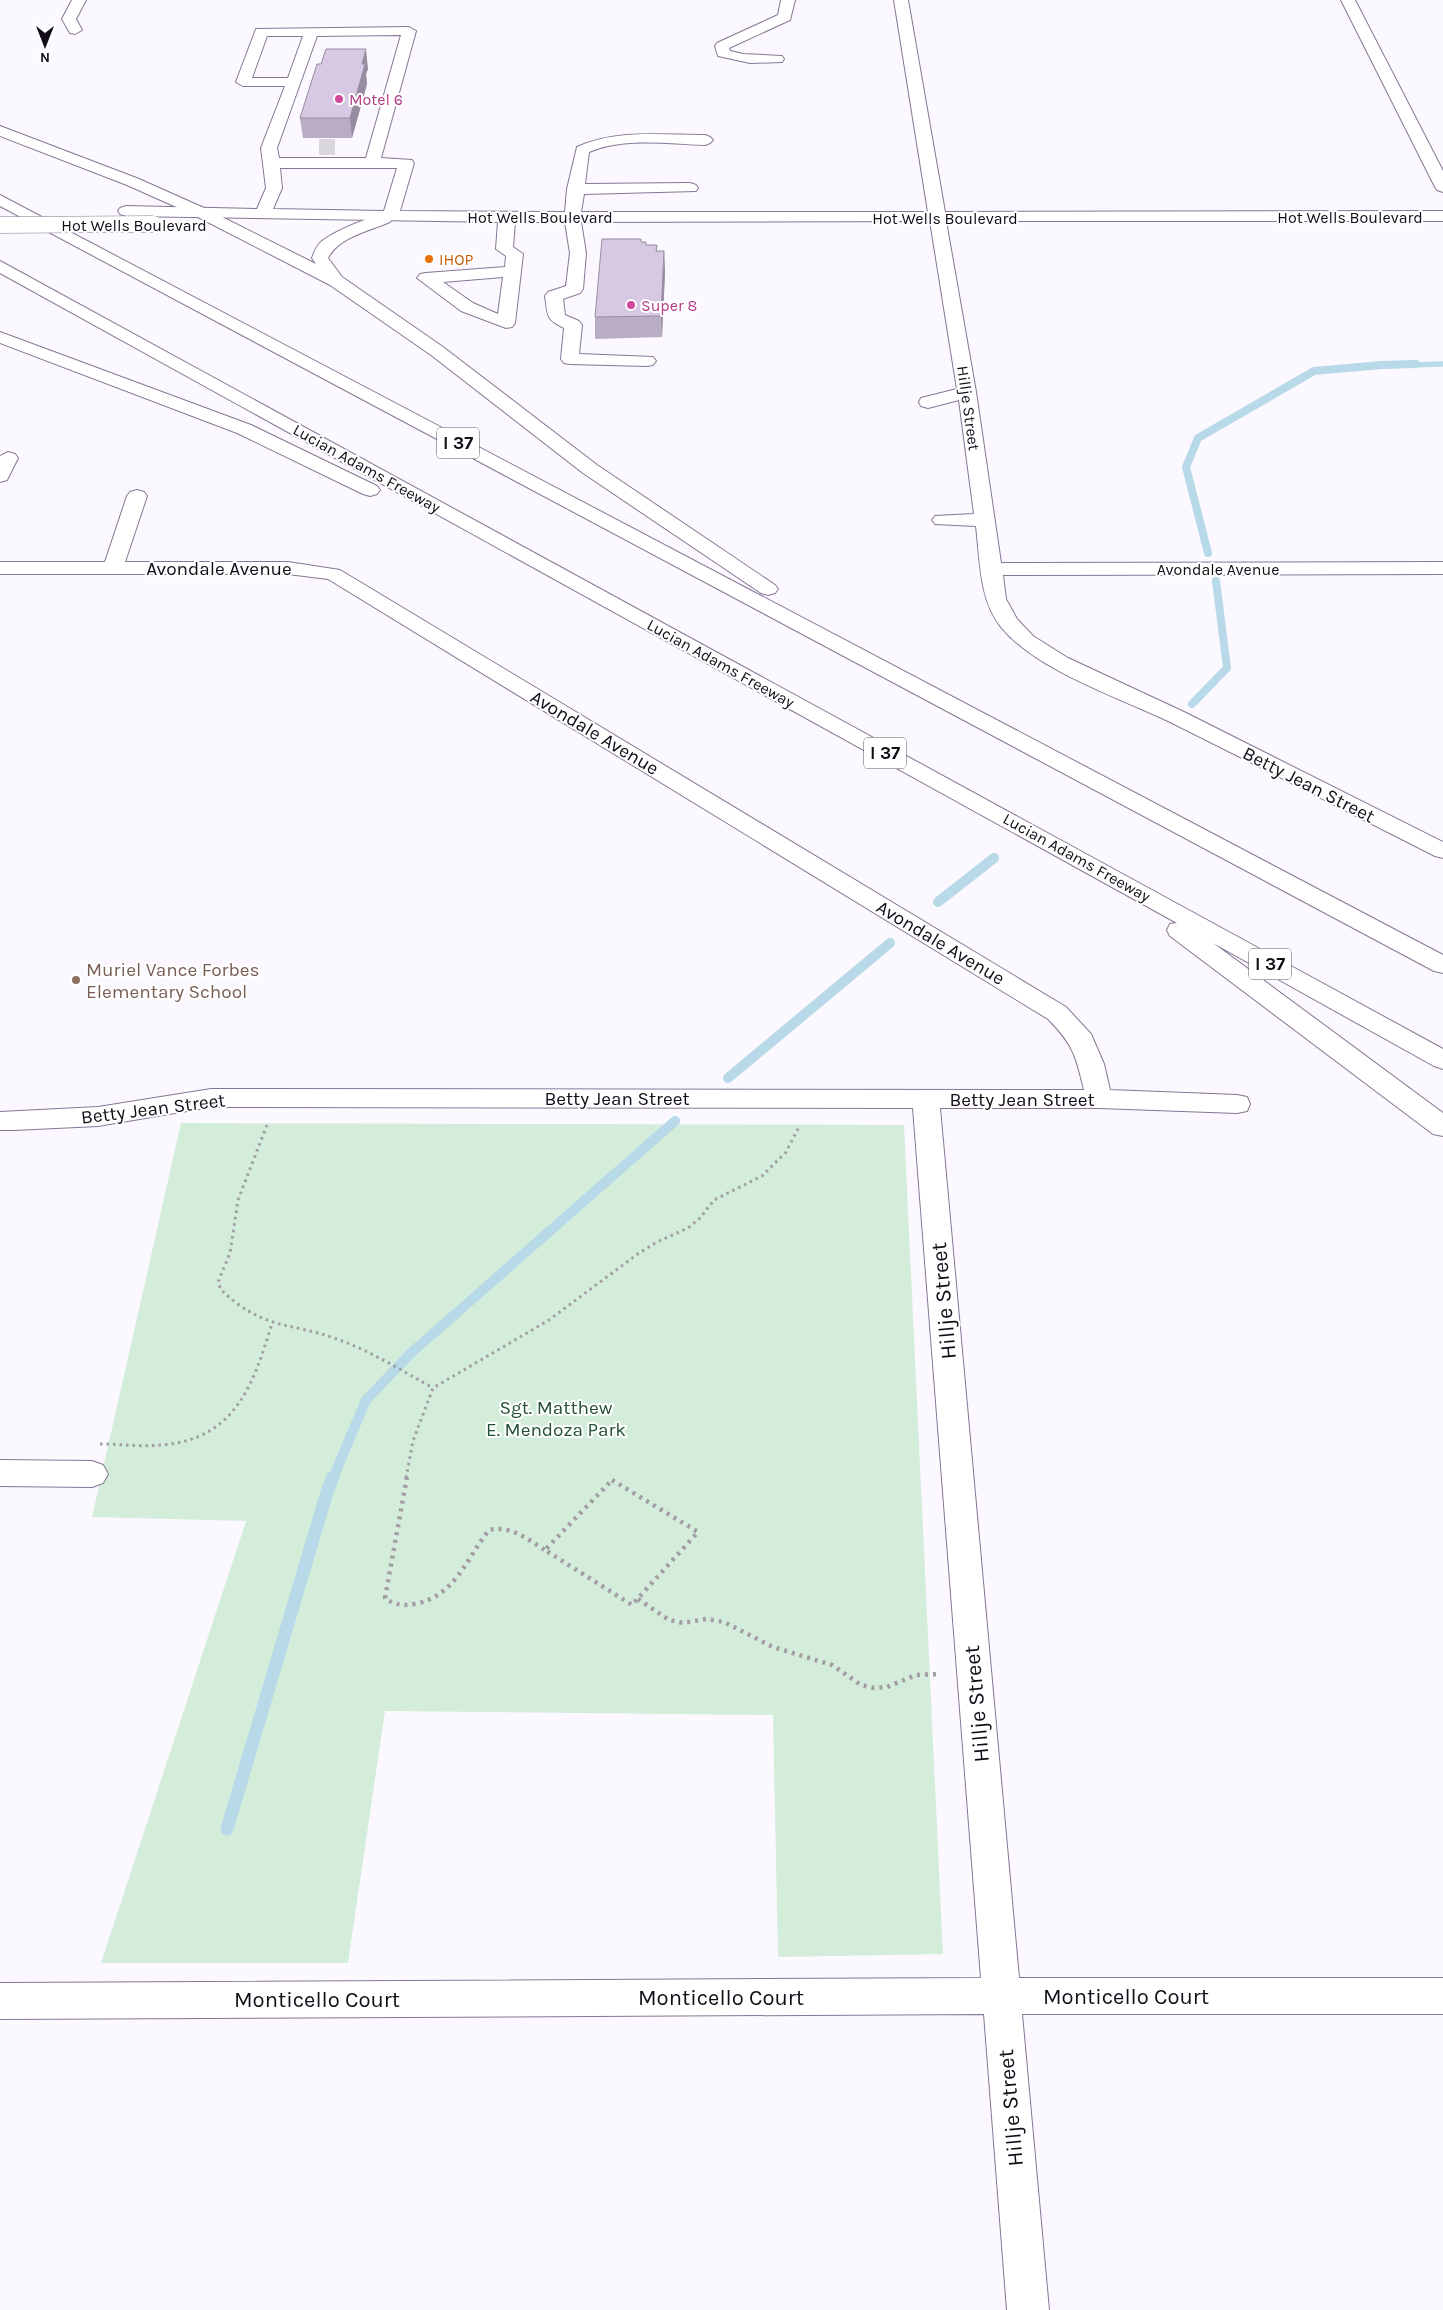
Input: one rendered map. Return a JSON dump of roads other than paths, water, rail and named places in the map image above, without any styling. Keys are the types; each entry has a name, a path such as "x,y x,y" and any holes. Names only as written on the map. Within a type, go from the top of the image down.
{"main road":[{"path":"75,30 70,19 79,0"},
{"path":"777,59 747,60 736,58 723,53 722,46 735,37 773,25 785,17 788,0"},
{"name":"Hillje Street","path":"901,0 967,392 996,599 1008,622 1025,642 1060,663 1176,717"},
{"path":"1348,0 1443,187"},
{"path":"294,82 243,82 261,32 409,31 372,163"},
{"path":"264,212 274,188 270,155 311,32"},
{"path":"0,131 133,182 198,210 336,282 437,351 590,469 744,573 916,685"},
{"path":"646,361 570,359 573,325 556,318 554,296 574,289 578,253 572,217 582,150 589,145 629,140 706,140"},
{"path":"359,147 376,147"},
{"path":"270,155 289,148"},
{"path":"270,155 372,163 406,163 388,217 350,232 326,246 320,258 336,282"},
{"path":"575,190 690,188"},
{"path":"654,217 655,189"},
{"name":"I 37","path":"0,200 1443,965"},
{"name":"Hot Wells Boulevard","path":"0,211 198,210 388,217 939,218 1443,216"},
{"name":"Hot Wells Boulevard","path":"0,224 226,225 388,217"},
{"path":"507,217 504,249 515,254 513,271 506,322 467,307 426,278 513,271"},
{"path":"578,253 595,253"},
{"name":"Lucian Adams Freeway","path":"0,266 675,638 1096,867 1443,1060"},
{"path":"0,337 244,429 675,638"},
{"path":"928,402 967,392"},
{"path":"0,476 8,458"},
{"path":"113,568 137,496"},
{"path":"942,520 985,520"},
{"name":"Avondale Avenue","path":"0,568 288,568 333,574 1057,1013 1078,1034 1091,1064 1099,1099"},
{"name":"Avondale Avenue","path":"993,569 1443,568"},
{"name":"Betty Jean Street","path":"1176,717 1443,851"},
{"path":"1096,867 1443,1127"},
{"path":"1294,886 1443,957"},
{"name":"Betty Jean Street","path":"0,1121 45,1121 112,1114 184,1100 211,1098 1099,1099 1236,1104"},
{"name":"Hillje Street","path":"926,1099 1000,1996 1028,2310"},
{"path":"0,1473 92,1474"},
{"name":"Monticello Court","path":"0,2001 1000,1996 1443,1996"}],"waterway":[{"path":"1208,553 1186,467 1198,438 1314,371 1416,364"},
{"path":"1373,366 1443,364"},
{"path":"1192,704 1227,668 1216,581"},
{"path":"938,902 994,858"},
{"path":"728,1078 890,943"},
{"path":"333,1478 366,1400 411,1353 675,1121"},
{"path":"227,1829 333,1477"}],"tunnel":[{"path":"319,147 341,147"}],"place":[{"name":"Motel 6","path":"339,99"},
{"name":"IHOP","path":"429,259"},
{"name":"Super 8","path":"631,305"},
{"name":"Muriel Vance Forbes Elementary School","path":"76,980"}],"park label":[{"name":"Sgt. Matthew E. Mendoza Park","path":"556,1418"}]}
